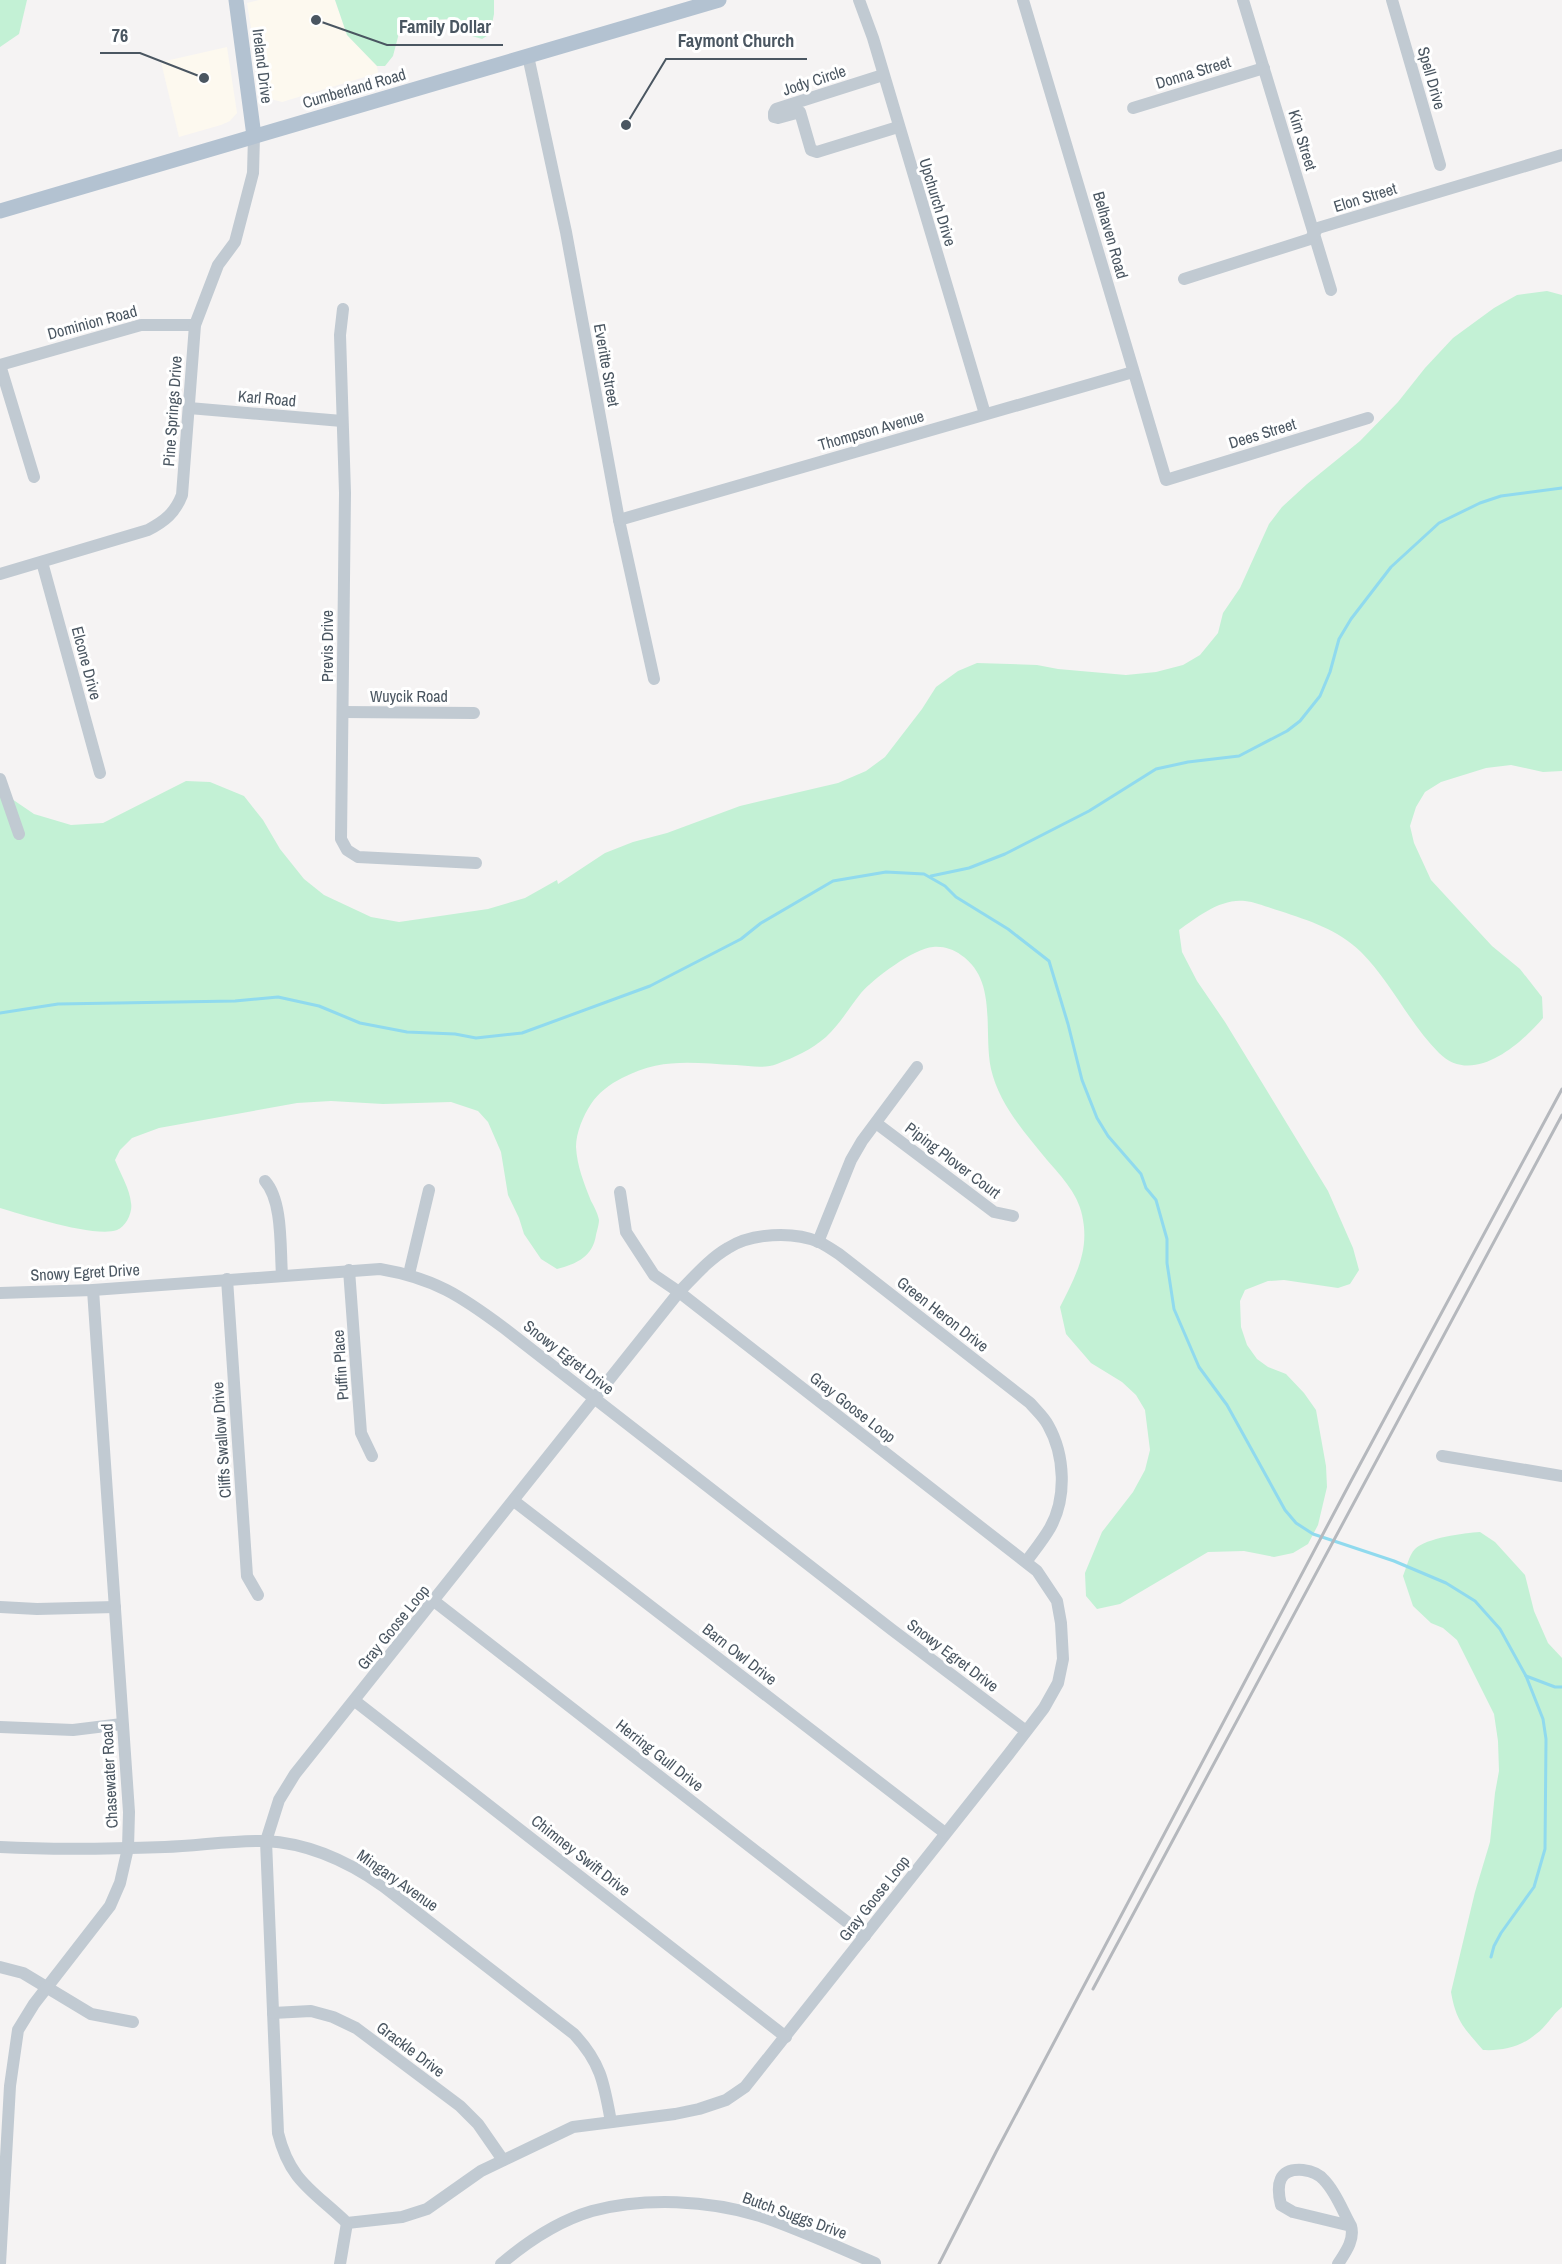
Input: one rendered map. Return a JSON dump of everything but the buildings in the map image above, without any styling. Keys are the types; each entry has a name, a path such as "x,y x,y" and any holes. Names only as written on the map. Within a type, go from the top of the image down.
{"main road":[{"name":"Ireland Drive","path":"236,0 254,136"},
{"name":"Cumberland Road","path":"0,211 719,0"}],"street":[{"name":"Upchurch Drive","path":"860,0 985,414"},
{"name":"Belhaven Road","path":"1023,0 1166,480"},
{"name":"Kim Street","path":"1243,0 1331,290"},
{"name":"Spell Drive","path":"1392,0 1440,165"},
{"name":"Everitte Street","path":"528,56 566,232 619,520 654,680"},
{"name":"Donna Street","path":"1133,108 1264,68"},
{"name":"Jody Circle","path":"883,75 776,109 774,117 800,112 811,150 817,152 898,127"},
{"name":"Pine Springs Drive","path":"0,574 148,530 164,522 172,514 182,495 195,325 218,265 235,242 253,173 254,136"},
{"name":"Elon Street","path":"1184,279 1310,239 1318,228 1562,155"},
{"name":"Previs Drive","path":"343,309 340,334 345,493 341,839 347,850 358,857 476,863"},
{"name":"Dominion Road","path":"0,365 141,325 195,325"},
{"path":"0,365 34,477"},
{"name":"Thompson Avenue","path":"619,520 1133,372"},
{"name":"Karl Road","path":"189,408 342,421"},
{"name":"Dees Street","path":"1166,480 1368,418"},
{"name":"Elcone Drive","path":"42,562 100,773"},
{"name":"Wuycik Road","path":"343,712 474,713"},
{"path":"0,779 19,834"},
{"path":"818,1242 851,1160 862,1141 916,1067"},
{"name":"Piping Plover Court","path":"876,1123 994,1212 1013,1216"},
{"path":"265,1181 272,1189 277,1209 282,1275"},
{"path":"409,1274 429,1190"},
{"path":"620,1192 626,1232 654,1275 679,1292"},
{"name":"Green Heron Drive","path":"679,1292 711,1260 729,1247 746,1240 782,1236 818,1242 839,1254 1030,1403 1047,1423 1057,1445 1061,1474 1060,1502 1050,1527 1026,1562"},
{"name":"Snowy Egret Drive","path":"0,1293 93,1290 380,1269 409,1274 441,1286 463,1298 596,1398 900,1636 1026,1731"},
{"name":"Puffin Place","path":"349,1270 361,1433 372,1456"},
{"name":"Cliffs Swallow Drive","path":"227,1279 247,1576 258,1595"},
{"name":"Chasewater Road","path":"0,2264 5,2085 18,2030 47,1986 110,1906 120,1883 128,1848 129,1812 93,1290"},
{"name":"Gray Goose Loop","path":"679,1292 1037,1571 1057,1600 1063,1659 1058,1683 1044,1708 745,2087 726,2100 675,2114 573,2127 481,2170 427,2209 402,2217 347,2223 312,2194 283,2154 278,2133 266,1841 279,1800 295,1774 679,1292"},
{"path":"1442,1456 1562,1476"},
{"name":"Barn Owl Drive","path":"514,1501 945,1833"},
{"name":"Herring Gull Drive","path":"434,1601 865,1936"},
{"path":"0,1607 37,1609 115,1607"},
{"name":"Chimney Swift Drive","path":"355,1701 786,2037"},
{"path":"0,1727 73,1730 122,1724"},
{"name":"Mingary Avenue","path":"0,1847 128,1848 266,1841 317,1851 336,1858 362,1872 574,2034 589,2050 603,2080 611,2121"},
{"path":"0,1967 23,1972 91,2014 133,2022"},
{"name":"Grackle Drive","path":"273,2013 311,2011 333,2017 356,2028 460,2106 478,2124 503,2160"},
{"path":"1338,2264 1349,2246 1353,2233 1351,2226 1325,2181 1308,2170 1287,2172 1280,2179 1278,2192 1281,2205 1293,2212 1351,2226"},
{"name":"Butch Suggs Drive","path":"501,2264 540,2235 591,2211 619,2206 681,2203 732,2209 759,2216 875,2263"},
{"path":"340,2264 347,2223"}],"shaded area":[{"path":"259,0 335,0 347,35 377,66 378,73 282,102 267,98 261,91 247,3"},
{"path":"227,47 237,113 230,121 221,125 179,137 161,62"}],"green space":[{"path":"0,0 27,0 19,34 0,47"},
{"path":"335,0 494,0 494,14 490,34 482,39 472,36 457,20 434,20 406,29 399,33 393,56 385,66 377,66 347,35"},
{"path":"1547,291 1562,295 1562,771 1543,772 1511,765 1486,768 1441,782 1425,792 1416,807 1410,826 1414,843 1431,880 1492,946 1520,969 1542,997 1543,1018 1522,1039 1496,1058 1481,1064 1466,1066 1452,1062 1439,1053 1409,1016 1382,976 1361,952 1342,937 1323,927 1258,904 1236,901 1210,909 1179,930 1182,952 1197,981 1225,1022 1328,1191 1353,1248 1359,1270 1350,1284 1338,1288 1284,1280 1268,1281 1245,1290 1240,1301 1241,1327 1247,1345 1257,1359 1268,1367 1286,1374 1316,1410 1326,1466 1327,1487 1318,1525 1308,1544 1293,1553 1274,1557 1244,1551 1208,1552 1120,1604 1097,1609 1086,1596 1085,1573 1102,1532 1133,1492 1145,1470 1150,1450 1145,1410 1136,1395 1122,1382 1091,1363 1066,1334 1060,1307 1082,1255 1084,1232 1081,1211 1070,1187 1006,1106 991,1069 987,1007 980,978 973,966 961,955 948,948 925,949 894,965 861,993 826,1037 796,1056 772,1066 664,1064 637,1071 605,1089 585,1114 576,1142 581,1174 599,1220 594,1242 588,1254 583,1258 557,1269 541,1259 524,1234 508,1195 501,1152 488,1122 478,1111 451,1102 297,1103 159,1128 132,1138 120,1150 115,1160 129,1192 131,1207 126,1223 117,1230 107,1232 77,1228 0,1208 0,795 12,799 34,814 71,825 103,823 186,781 210,782 244,796 263,820 280,849 304,879 324,895 371,917 399,922 488,909 525,898 557,880 558,884 605,853 633,842 667,833 740,806 838,783 866,771 885,757 936,687 958,671 977,663 1037,665 1126,675 1156,672 1183,665 1200,655 1218,633 1223,613 1240,588 1269,524 1282,507 1360,441 1398,402 1453,338 1494,308 1517,295"},
{"path":"1480,1532 1495,1542 1525,1575 1534,1611 1548,1643 1562,1658 1562,2007 1543,2028 1524,2042 1504,2049 1490,2050 1483,2050 1462,2024 1455,2010 1451,1992 1475,1892 1490,1842 1499,1771 1494,1714 1457,1640 1443,1628 1431,1623 1413,1606 1403,1576 1411,1555 1420,1545 1446,1537"}],"waterway":[{"path":"931,876 969,868 1005,854 1089,811 1156,769 1188,762 1239,756 1287,731 1300,721 1320,696 1330,672 1339,639 1351,619 1391,567 1439,523 1480,503 1501,496 1562,488"},
{"path":"0,1013 58,1004 235,1001 278,997 319,1006 360,1023 407,1032 455,1034 476,1038 522,1033 650,986 741,939 761,923 833,881 886,872 924,874 945,886 956,897 1008,929 1049,961 1082,1080 1097,1118 1108,1136 1141,1174 1146,1188 1156,1200 1167,1239 1167,1263 1174,1309 1199,1367 1227,1405 1285,1510 1296,1523 1313,1534 1394,1561 1446,1583 1475,1601 1500,1629 1526,1676 1543,1719 1546,1739 1545,1849 1534,1887 1501,1933 1491,1957"},
{"path":"1526,1676 1555,1687 1562,1687"}],"railway":[{"path":"939,2264 1351,1481 1562,1089"},
{"path":"1093,1989 1562,1115"}],"place":[{"name":"Family Dollar","path":"316,20"},
{"name":"76","path":"204,78"},
{"name":"Faymont Church","path":"626,125"}]}
